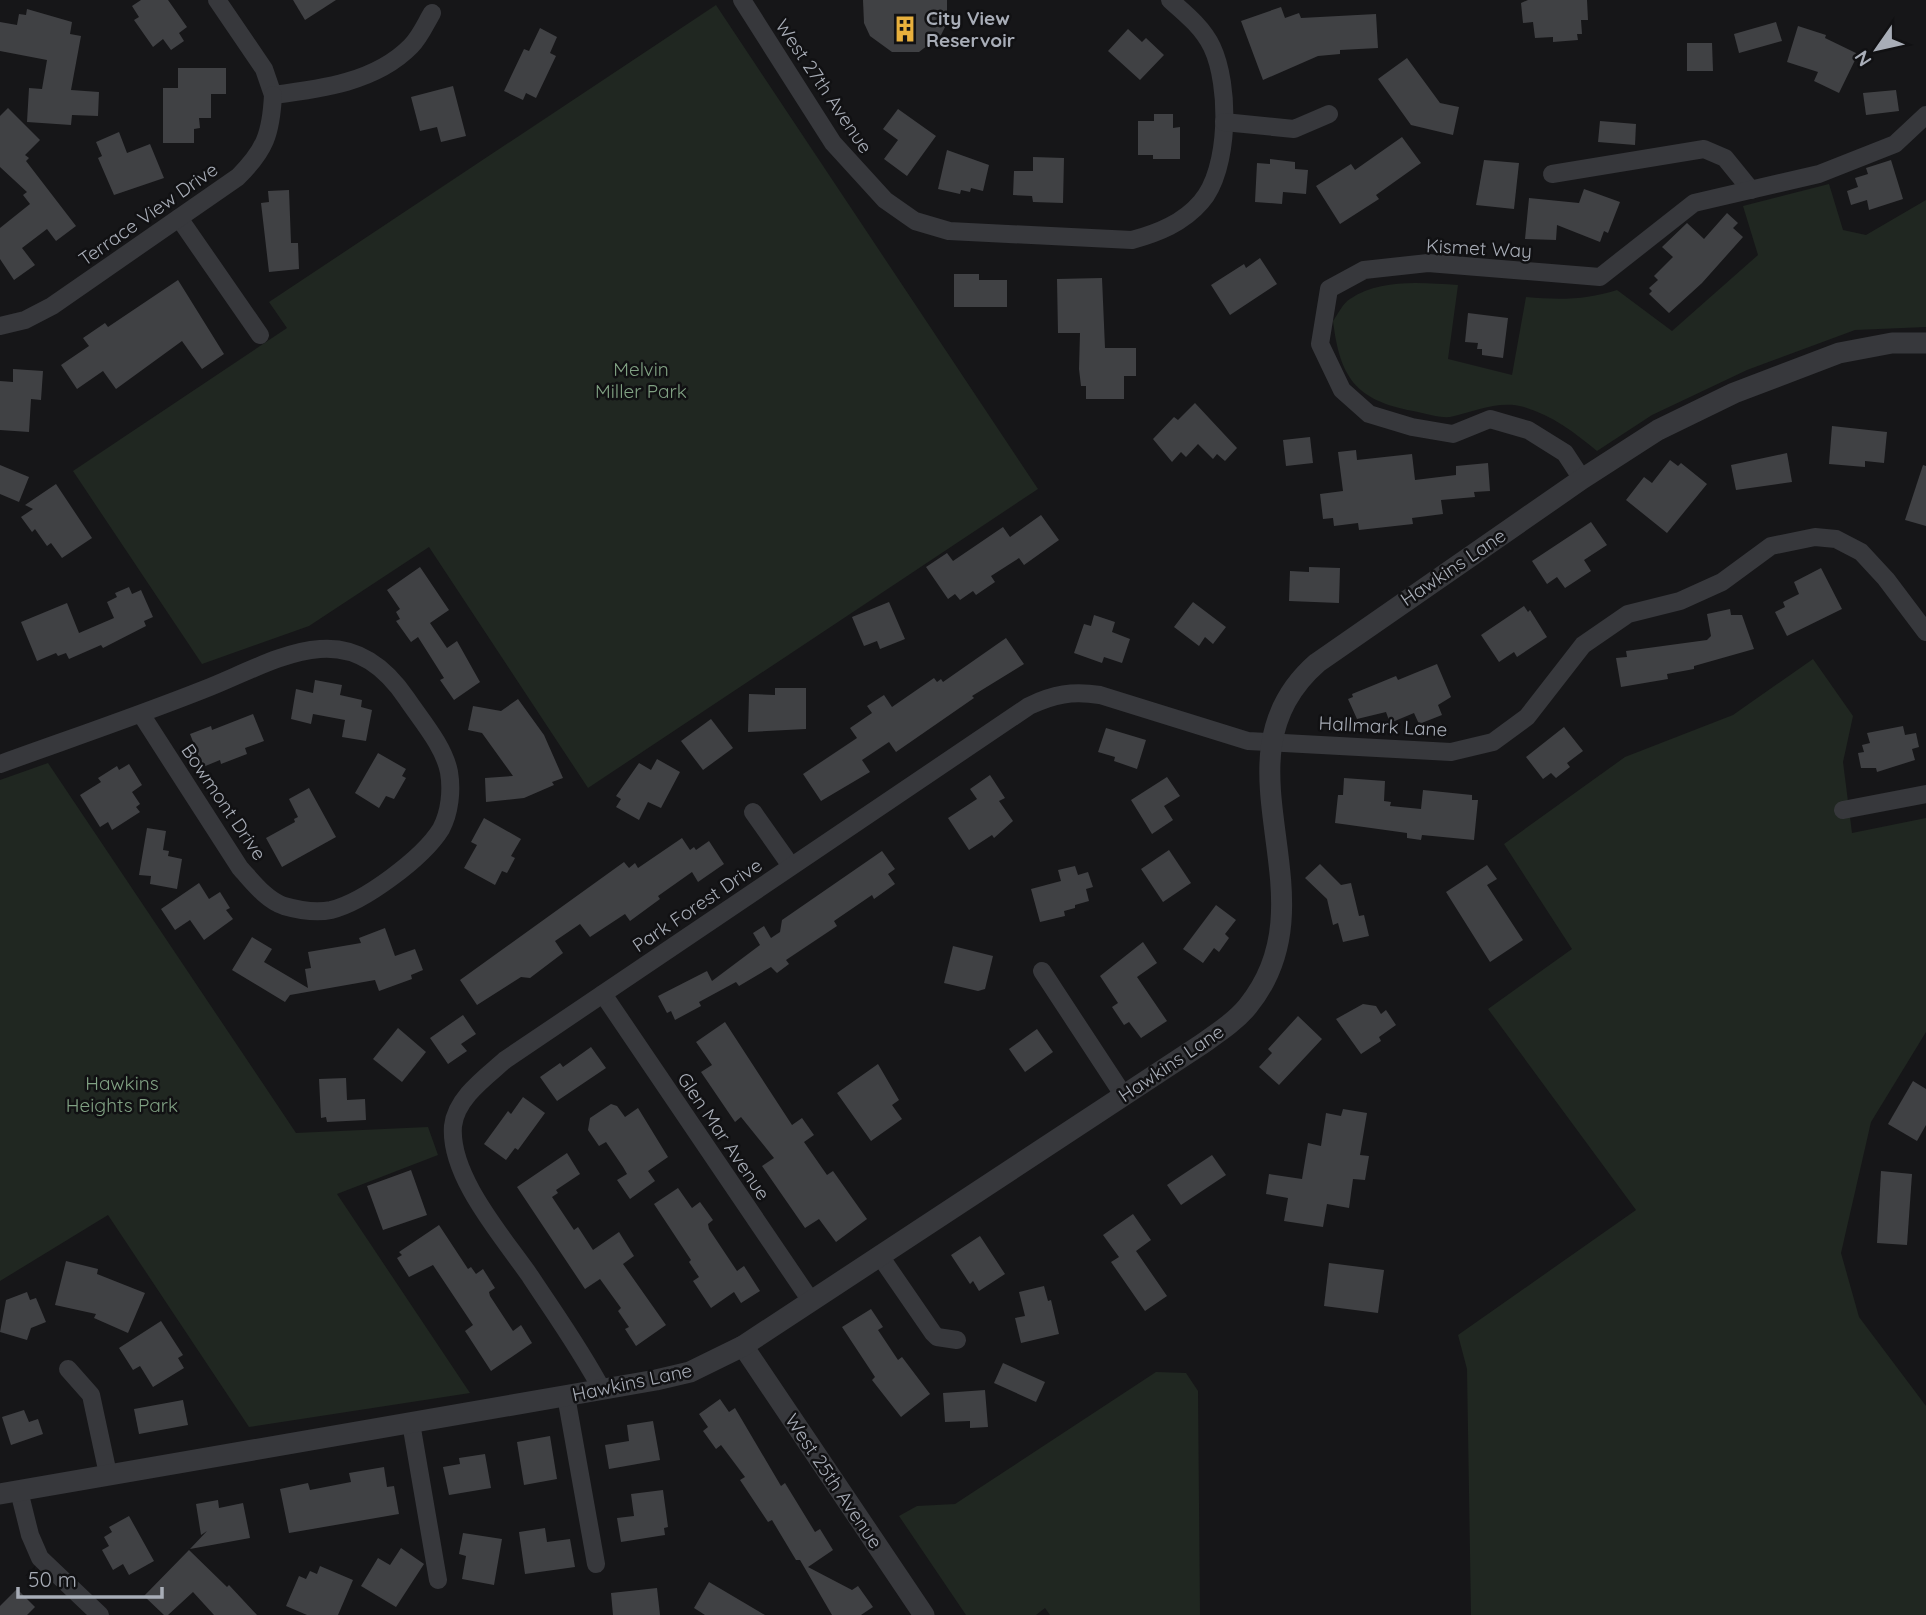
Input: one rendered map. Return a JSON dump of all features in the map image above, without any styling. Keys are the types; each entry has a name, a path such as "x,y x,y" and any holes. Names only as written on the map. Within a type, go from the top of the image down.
{"street":[{"name":"Terrace View Drive","path":"0,326 24,320 52,306 238,177 260,156 271,124 273,95 264,69 217,0"},
{"name":"West 27th Avenue","path":"742,0 833,143 885,200 915,221 949,231 1132,240 1157,233 1184,217 1202,201 1221,153 1224,122 1222,75 1212,46 1194,21 1170,0"},
{"path":"273,95 329,86 355,79 385,65 412,45 432,13"},
{"path":"1224,122 1294,129 1329,114"},
{"name":"Kismet Way","path":"1582,479 1565,453 1528,429 1490,419 1453,434 1412,427 1369,414 1342,390 1320,344 1329,289 1364,270 1428,263 1600,277 1694,204 1819,174 1895,144 1926,115"},
{"path":"1552,174 1704,149 1725,158 1751,190"},
{"path":"179,218 260,335"},
{"name":"Hawkins Lane","path":"10,1492 602,1390 690,1372 743,1346 1199,1046 1248,1007 1278,952 1283,928 1283,890 1269,770 1270,741 1287,696 1317,663 1582,479 1658,430 1765,380 1864,346 1926,343"},
{"name":"Hallmark Lane","path":"1270,741 1451,752 1493,742 1527,717 1583,645 1628,614 1680,601 1722,582 1771,546 1815,537 1836,539 1861,551 1926,632"},
{"name":"Bowmont Drive","path":"0,764 141,714 304,651 344,650 364,655 396,681 441,751 449,770 448,811 440,829 409,863 350,903 329,910 302,910 281,905 260,890 240,868 141,714"},
{"name":"Park Forest Drive","path":"602,1390 584,1356 473,1192 456,1154 453,1124 470,1090 505,1060 1029,706 1053,694 1078,691 1100,695 1248,741 1270,741"},
{"path":"1843,810 1926,794"},
{"path":"753,812 791,866"},
{"path":"1042,971 1124,1096"},
{"name":"Glen Mar Avenue","path":"603,994 811,1301"},
{"path":"880,1256 933,1334 957,1340"},
{"name":"West 25th Avenue","path":"743,1346 924,1615"},
{"path":"68,1368 91,1395 108,1474"},
{"path":"566,1396 596,1564"},
{"path":"411,1423 438,1580"},
{"path":"10,1492 40,1558 100,1615"}],"green space":[{"name":"Melvin Miller Park","path":"716,5 1038,489 588,788 429,547 309,626 202,664 73,471 287,328 269,302"},
{"path":"1829,184 1843,230 1866,235 1926,200 1926,327 1855,330 1747,370 1652,415 1597,451 1563,425 1524,407 1496,406 1446,417 1393,406 1377,400 1354,383 1340,357 1333,321 1345,303 1362,292 1402,283 1458,285 1448,359 1512,375 1526,297 1572,298 1617,290 1672,331 1758,255 1743,206"},
{"path":"1813,659 1853,716 1843,762 1852,833 1926,818 1926,1032 1871,1122 1841,1253 1859,1317 1926,1406 1926,1615 1471,1615 1467,1369 1458,1335 1636,1210 1488,1009 1572,949 1504,844 1625,757 1733,715"},
{"name":"Hawkins Heights Park","path":"48,763 296,1133 428,1127 438,1155 337,1194 470,1393 249,1427 108,1215 0,1281 0,780"},
{"path":"1156,1372 1186,1373 1198,1391 1200,1615 1050,1615 1045,1608 1036,1615 966,1615 899,1516 917,1506 955,1504"}],"building":[{"path":"141,0 168,0 187,27 179,33 184,41 171,50 163,39 153,47 134,20 139,17 132,6"},
{"path":"293,0 336,0 305,20"},
{"name":"City View Reservoir","path":"863,0 947,0 947,23 941,35 919,52 892,52 870,36 864,23"},
{"path":"1528,0 1587,0 1588,20 1581,20 1582,34 1577,34 1578,40 1553,42 1553,37 1535,38 1533,22 1523,23 1521,3"},
{"path":"1281,7 1285,18 1299,13 1301,18 1376,14 1378,48 1340,50 1340,54 1318,56 1263,80 1241,21"},
{"path":"27,9 72,22 70,34 81,36 71,90 99,92 98,116 72,115 71,125 27,122 29,88 42,89 47,60 0,51 0,22 17,25 19,14 26,15"},
{"path":"1776,22 1782,41 1739,53 1734,34"},
{"path":"1798,26 1826,35 1825,38 1858,54 1839,93 1814,81 1818,72 1787,62"},
{"path":"540,28 557,37 550,53 556,56 536,98 526,93 523,100 504,91 524,49 529,51"},
{"path":"1128,29 1142,42 1146,38 1164,55 1140,80 1108,51"},
{"path":"1687,43 1712,43 1713,71 1687,71"},
{"path":"1407,58 1440,103 1459,107 1453,135 1411,125 1378,79"},
{"path":"178,68 226,68 226,94 211,94 211,118 199,118 200,128 194,129 194,143 163,143 163,88 178,88"},
{"path":"453,86 466,136 441,142 437,127 420,131 411,97"},
{"path":"1896,90 1899,111 1866,115 1863,93"},
{"path":"8,108 40,140 25,155 29,158 26,161 76,226 56,241 47,229 22,248 35,265 14,280 0,259 0,228 30,204 23,195 27,192 0,167 0,116"},
{"path":"898,109 936,136 907,176 884,159 898,140 883,129"},
{"path":"1154,114 1173,114 1173,128 1180,127 1180,159 1153,159 1153,155 1138,155 1138,121 1154,121"},
{"path":"1600,121 1636,124 1635,145 1598,142"},
{"path":"119,132 127,153 150,144 164,178 114,195 98,158 102,156 96,142"},
{"path":"1402,137 1421,163 1376,195 1379,199 1340,224 1316,186 1351,164 1355,170"},
{"path":"947,150 989,165 983,191 971,188 970,192 961,190 960,194 938,189"},
{"path":"1033,157 1064,158 1063,203 1033,202 1032,196 1013,195 1014,171 1033,171"},
{"path":"1270,159 1295,162 1295,169 1308,170 1306,194 1283,192 1282,204 1255,202 1257,163 1270,164"},
{"path":"1484,160 1519,163 1514,209 1476,205"},
{"path":"1891,160 1903,199 1869,210 1867,200 1851,205 1847,191 1858,187 1855,178 1868,174 1866,168"},
{"path":"1584,189 1620,202 1608,233 1604,231 1600,242 1557,225 1556,240 1525,239 1529,198 1579,203"},
{"path":"289,190 291,243 298,243 299,269 269,272 261,203 269,202 268,191"},
{"path":"1727,213 1738,223 1733,228 1743,237 1702,283 1669,313 1649,294 1652,291 1649,288 1658,280 1654,276 1673,257 1662,247 1687,223 1704,239"},
{"path":"1260,258 1277,284 1230,315 1211,285 1244,264 1246,268"},
{"path":"954,274 979,274 979,280 1007,280 1007,307 954,307"},
{"path":"1102,278 1105,348 1136,348 1136,376 1124,376 1124,399 1086,399 1086,386 1081,386 1079,369 1080,333 1058,333 1057,279"},
{"path":"178,280 224,354 202,369 182,341 116,389 103,371 77,389 61,365 89,346 83,338 105,323 108,327"},
{"path":"1468,313 1508,318 1503,358 1482,355 1482,349 1477,349 1478,343 1465,342"},
{"path":"13,369 43,371 41,400 31,399 29,432 0,430 0,381 13,382"},
{"path":"1195,403 1237,448 1225,461 1217,454 1213,459 1198,444 1186,457 1181,452 1172,462 1153,439 1174,417 1178,420"},
{"path":"1832,426 1887,432 1884,463 1865,461 1865,467 1829,464"},
{"path":"1310,437 1313,463 1286,466 1283,440"},
{"path":"1356,450 1357,460 1412,454 1415,480 1456,475 1456,466 1488,463 1490,491 1474,492 1475,497 1441,500 1443,514 1412,518 1413,524 1359,530 1358,523 1334,526 1333,518 1323,519 1320,494 1343,491 1338,452"},
{"path":"1787,453 1792,482 1736,490 1731,465"},
{"path":"1670,460 1678,466 1681,463 1707,484 1667,533 1626,500 1644,477 1652,483"},
{"path":"0,465 29,477 19,502 0,494"},
{"path":"1923,465 1926,466 1926,526 1905,520"},
{"path":"56,484 92,538 62,558 51,543 47,546 35,529 32,532 21,517 33,509 25,505"},
{"path":"1041,515 1059,540 1024,565 1019,558 991,576 995,582 976,595 973,591 960,600 955,594 948,599 926,567 947,553 953,561 1003,527 1010,537"},
{"path":"1591,522 1607,545 1584,560 1591,571 1565,588 1557,577 1547,584 1532,561"},
{"path":"420,567 449,610 430,623 447,648 457,641 480,682 454,700 440,680 444,678 418,637 411,642 396,621 400,619 396,612 400,609 387,590"},
{"path":"1309,567 1340,568 1339,603 1289,601 1290,571 1309,572"},
{"path":"1821,568 1842,609 1787,636 1775,612 1785,607 1783,602 1799,594 1794,582"},
{"path":"129,587 132,594 141,590 153,617 144,621 146,626 103,648 101,645 69,659 66,653 58,656 56,653 37,661 21,622 67,603 79,633 114,618 107,602 117,597 115,593"},
{"path":"889,602 905,639 880,649 877,641 864,646 852,617"},
{"path":"1193,602 1226,627 1213,644 1205,637 1199,646 1174,627"},
{"path":"1524,606 1528,612 1530,610 1547,637 1517,657 1514,652 1499,662 1481,635"},
{"path":"1730,609 1731,615 1742,615 1754,649 1694,666 1694,669 1667,674 1668,679 1621,687 1616,658 1627,657 1626,651 1707,640 1711,636 1707,614"},
{"path":"1094,615 1115,622 1112,632 1130,639 1122,663 1104,657 1102,663 1074,653 1084,624 1091,626"},
{"path":"1006,638 1024,664 972,696 974,698 896,752 889,742 862,760 870,772 821,801 803,774 857,738 850,728 872,713 867,706 884,695 892,707 934,678 937,682 941,679 943,682"},
{"path":"1437,664 1451,697 1438,705 1442,715 1419,724 1414,713 1390,723 1386,712 1357,719 1348,699 1353,697 1352,694 1396,676 1398,680"},
{"path":"315,680 342,685 340,695 362,700 361,707 372,710 366,741 342,737 345,720 313,714 311,724 291,719 296,689 313,693"},
{"path":"775,688 806,688 806,729 748,732 749,694 775,695"},
{"path":"518,699 544,735 563,778 552,782 554,785 524,798 486,802 485,778 513,776 482,733 468,730 473,706 501,711"},
{"path":"253,714 264,741 245,748 247,754 221,764 220,760 203,767 190,734 211,726 212,730"},
{"path":"711,719 733,748 703,770 681,741"},
{"path":"1903,726 1905,735 1916,733 1919,747 1912,749 1915,760 1877,772 1876,768 1861,768 1858,753 1864,752 1862,745 1870,743 1867,733"},
{"path":"1564,727 1583,751 1567,763 1570,767 1556,778 1551,773 1543,779 1526,757"},
{"path":"1106,728 1146,740 1137,769 1114,761 1115,757 1098,752"},
{"path":"378,753 406,769 402,776 406,778 394,799 386,796 379,808 355,793"},
{"path":"657,759 680,772 661,808 648,802 639,820 616,807 621,799 616,796 639,763 651,770"},
{"path":"129,764 142,785 132,792 140,804 136,807 140,812 112,830 108,822 100,827 80,795 101,782 98,778 117,766 119,770"},
{"path":"990,775 1005,798 999,801 1013,821 994,838 992,835 969,850 948,818 977,799 970,789"},
{"path":"1167,777 1180,796 1164,806 1173,820 1152,834 1131,800"},
{"path":"1344,778 1385,781 1384,801 1391,802 1390,806 1421,809 1423,790 1472,795 1472,800 1478,800 1474,840 1422,835 1421,840 1407,838 1407,833 1335,823 1338,795 1343,795"},
{"path":"309,788 336,837 282,867 266,838 295,822 294,819 298,817 289,799"},
{"path":"484,818 521,839 511,856 515,858 507,873 502,871 495,885 464,868 477,845 471,842"},
{"path":"147,828 166,831 163,850 169,851 168,856 182,859 177,889 150,884 151,876 139,875"},
{"path":"682,838 690,850 694,847 696,850 709,841 724,864 698,882 692,872 658,896 660,899 630,921 625,914 590,937 580,924 555,941 563,953 530,978 521,977 477,1005 460,980 624,862 629,868 635,863 638,868"},
{"path":"1169,850 1191,883 1163,902 1141,869"},
{"path":"882,851 895,869 888,874 895,884 874,899 872,895 834,921 837,926 786,960 789,964 777,973 771,967 739,986 736,982 699,1002 701,1006 675,1020 671,1011 667,1013 658,996 707,971 712,981 760,945 753,933 764,926 771,938 780,932 782,920"},
{"path":"1320,864 1341,885 1351,883 1359,916 1364,915 1369,936 1343,942 1338,923 1333,925 1327,899 1305,878"},
{"path":"1487,865 1497,879 1487,885 1523,940 1490,962 1446,892"},
{"path":"1075,866 1078,875 1088,872 1093,887 1086,889 1089,901 1064,911 1065,916 1040,922 1031,889 1061,881 1058,870"},
{"path":"199,883 209,899 220,892 230,908 226,910 233,919 204,940 190,920 175,930 161,909"},
{"path":"1216,905 1236,920 1225,934 1229,938 1219,952 1214,948 1203,963 1183,949"},
{"path":"385,928 395,956 415,949 423,970 411,975 412,979 379,991 375,980 290,995 285,1002 232,970 252,937 272,949 264,962 308,988 305,969 311,968 308,952 361,943 359,938"},
{"path":"1143,942 1157,963 1137,977 1167,1021 1141,1038 1129,1022 1124,1025 1112,1007 1118,1003 1100,976"},
{"path":"953,946 993,956 985,989 978,991 944,983"},
{"path":"1363,1004 1376,1006 1381,1014 1386,1010 1396,1025 1379,1037 1381,1041 1361,1054 1336,1019"},
{"path":"463,1015 476,1034 461,1044 467,1051 448,1064 430,1038"},
{"path":"1298,1016 1322,1039 1279,1085 1259,1067 1272,1053 1268,1049"},
{"path":"725,1022 792,1125 802,1118 814,1135 804,1142 827,1175 833,1171 867,1219 836,1242 819,1219 805,1228 762,1166 774,1158 741,1117 735,1122 701,1072 712,1065 696,1042"},
{"path":"398,1028 426,1052 402,1082 373,1059"},
{"path":"1037,1029 1053,1052 1025,1072 1009,1049"},
{"path":"591,1047 606,1068 557,1101 540,1077 560,1063 563,1067"},
{"path":"878,1064 899,1100 892,1105 902,1119 871,1141 837,1093"},
{"path":"346,1078 347,1100 365,1099 366,1120 327,1122 326,1117 321,1118 319,1079"},
{"path":"1913,1081 1926,1089 1926,1125 1917,1141 1888,1124"},
{"path":"523,1097 545,1113 518,1150 515,1148 506,1160 484,1144 508,1111 511,1114"},
{"path":"611,1104 617,1106 625,1117 638,1108 668,1157 648,1171 655,1181 630,1199 617,1180 627,1174 623,1167 606,1142 599,1146 588,1130 590,1118"},
{"path":"1343,1109 1367,1113 1360,1155 1369,1156 1365,1180 1353,1179 1349,1208 1327,1204 1323,1227 1284,1221 1288,1198 1266,1194 1269,1174 1302,1179 1308,1143 1321,1146 1326,1113 1341,1116"},
{"path":"567,1153 580,1174 556,1190 558,1193 552,1197 574,1230 578,1227 593,1250 619,1232 634,1256 623,1264 666,1325 636,1346 625,1329 629,1327 618,1311 621,1308 600,1279 585,1289 517,1187"},
{"path":"1212,1155 1226,1175 1181,1205 1167,1185"},
{"path":"411,1170 427,1215 383,1230 367,1186"},
{"path":"1881,1171 1912,1174 1907,1245 1877,1243"},
{"path":"678,1188 692,1208 700,1202 713,1220 708,1224 709,1229 737,1271 744,1266 760,1291 741,1303 734,1292 711,1308 693,1281 699,1277 689,1262 691,1260 654,1204"},
{"path":"1133,1214 1151,1240 1136,1251 1167,1296 1145,1311 1111,1262 1119,1257 1103,1235"},
{"path":"439,1225 468,1269 471,1267 476,1274 483,1269 495,1288 489,1292 490,1296 513,1331 521,1325 532,1343 491,1371 465,1331 473,1325 433,1265 409,1277 397,1258 402,1255 399,1252"},
{"path":"980,1236 1005,1274 979,1291 973,1281 970,1284 951,1255"},
{"path":"66,1261 98,1269 97,1274 145,1293 128,1333 94,1318 96,1314 55,1305"},
{"path":"1329,1263 1384,1270 1378,1313 1324,1306"},
{"path":"1044,1286 1048,1301 1051,1300 1059,1334 1021,1343 1015,1318 1025,1316 1019,1292"},
{"path":"27,1292 30,1300 36,1298 46,1322 31,1328 27,1340 0,1332 6,1300"},
{"path":"871,1309 883,1327 878,1330 898,1360 902,1357 930,1394 901,1417 872,1380 875,1377 842,1327"},
{"path":"161,1321 183,1355 178,1358 184,1368 153,1387 140,1366 133,1370 119,1348"},
{"path":"1003,1363 1045,1382 1036,1402 994,1383"},
{"path":"985,1390 988,1427 970,1428 970,1421 945,1422 943,1393"},
{"path":"720,1399 729,1412 735,1408 781,1486 785,1483 815,1532 820,1529 833,1550 808,1567 852,1590 858,1586 873,1607 861,1615 832,1615 800,1560 796,1560 772,1520 768,1522 740,1480 745,1477 721,1445 716,1449 703,1431 708,1427 699,1414"},
{"path":"183,1400 188,1425 139,1434 134,1409"},
{"path":"24,1410 29,1422 38,1419 43,1434 11,1445 2,1417"},
{"path":"653,1421 660,1460 609,1469 605,1445 629,1441 627,1425"},
{"path":"550,1436 557,1479 524,1485 517,1442"},
{"path":"485,1454 491,1488 449,1495 443,1467 460,1464 459,1458"},
{"path":"384,1467 387,1487 394,1486 399,1514 289,1533 280,1489 308,1483 310,1490 351,1482 349,1473"},
{"path":"663,1490 668,1527 664,1528 665,1535 621,1542 617,1518 634,1516 631,1494"},
{"path":"218,1500 219,1508 243,1503 250,1538 190,1549 207,1531 201,1535 196,1504"},
{"path":"129,1516 154,1561 129,1575 123,1564 113,1570 102,1550 109,1546 104,1537 112,1532 109,1527"},
{"path":"545,1528 547,1542 570,1539 575,1567 525,1574 519,1532"},
{"path":"463,1533 502,1539 494,1585 462,1579 466,1556 459,1554"},
{"path":"401,1548 424,1564 396,1607 361,1586 378,1558 390,1565"},
{"path":"189,1550 227,1587 229,1585 257,1615 214,1615 193,1592 168,1615 164,1615 144,1596"},
{"path":"320,1566 353,1580 338,1615 307,1615 286,1606 299,1576 306,1579 310,1571 317,1574"},
{"path":"709,1582 765,1615 705,1615 694,1608"},
{"path":"657,1588 660,1615 613,1615 611,1593"},
{"path":"17,1589 35,1607 27,1615 0,1615 0,1606"}],"place":[{"name":"City View Reservoir","path":"905,29"}]}
